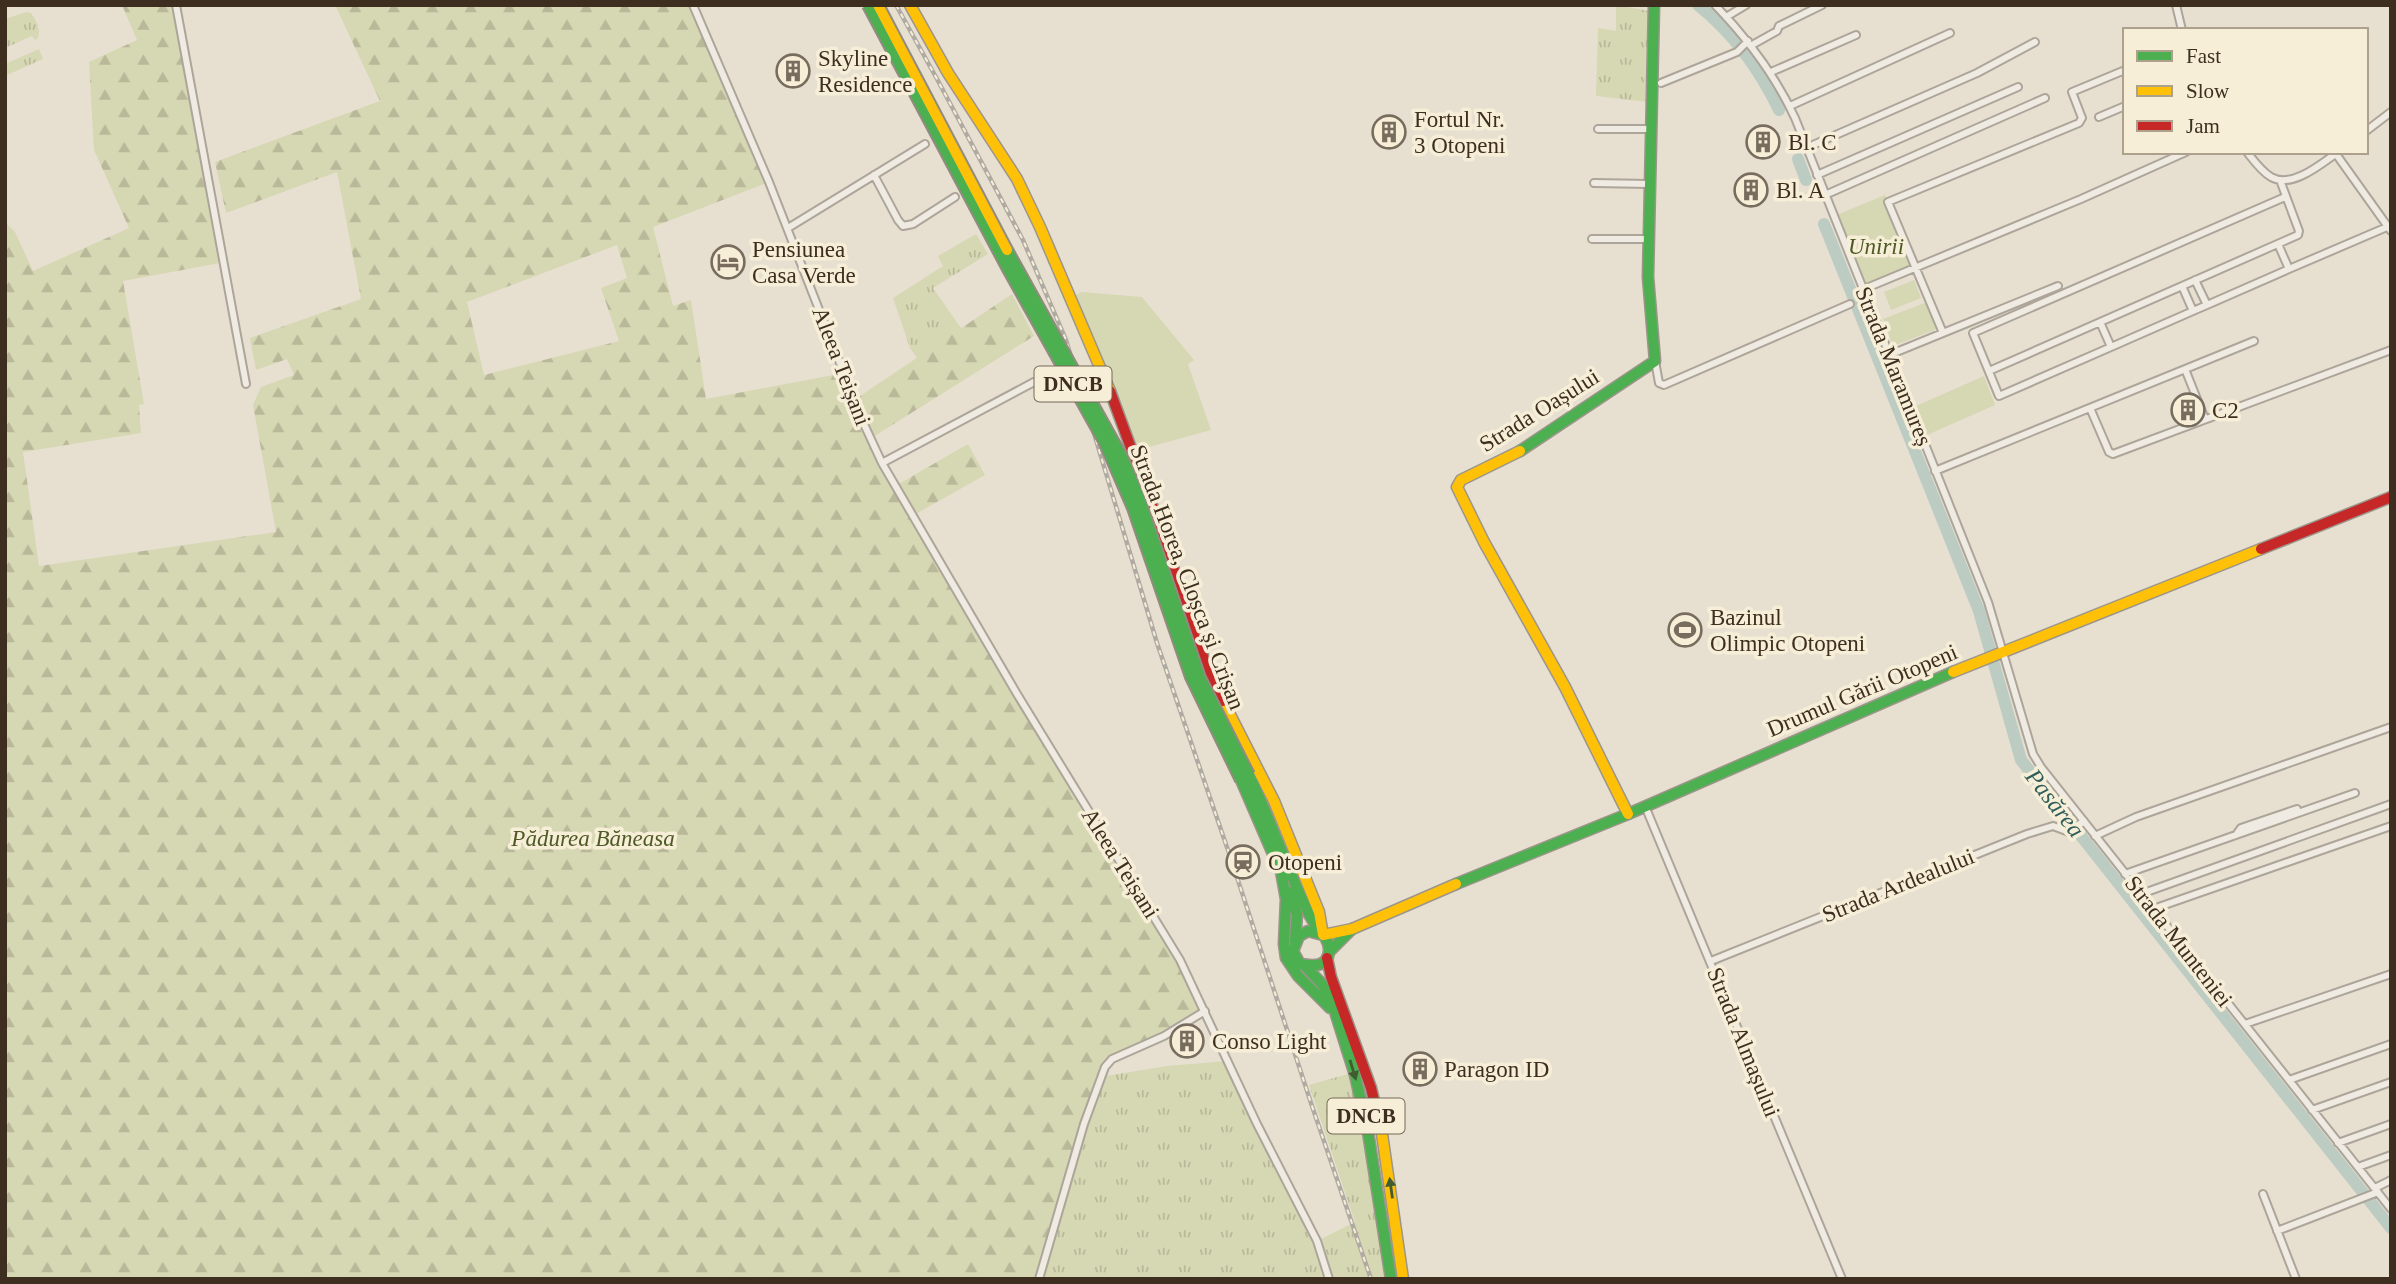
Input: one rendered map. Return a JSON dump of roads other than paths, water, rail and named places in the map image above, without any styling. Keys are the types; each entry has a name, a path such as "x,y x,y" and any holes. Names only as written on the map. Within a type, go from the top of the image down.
{"main road":[{"name":"Strada Horea, Cloșca și Crișan","path":"868,5 1008,269 1104,441 1133,508 1191,677 1273,825 1310,918 1323,935"},
{"name":"Strada Horea, Cloșca și Crișan","path":"878,5 1015,266 1123,459 1140,501 1196,669 1245,777 1297,914 1295,941"},
{"name":"Strada Horea, Cloșca și Crișan","path":"910,5 948,74 1017,179 1040,227 1111,393 1202,654 1289,835 1319,912 1323,935"},
{"path":"1654,5 1648,239 1649,297 1655,361"},
{"name":"Strada Oașului","path":"1628,814 1565,687 1484,542 1457,487 1461,480 1517,454 1655,361"},
{"name":"Drumul Gării Otopeni","path":"1323,935 1352,929 1628,814 1903,692 2004,654 2391,497"},
{"path":"1281,871 1286,899 1284,940 1287,960 1298,977 1326,1003 1345,1044"},
{"name":"Drumul Gării Otopeni","path":"1328,955 1352,929"},
{"path":"1295,941 1308,931 1323,935"},
{"name":"DNCB","path":"1323,935 1328,943 1331,977 1371,1088 1382,1134 1403,1279"},
{"name":"DNCB","path":"1295,941 1294,956 1317,976 1327,990 1354,1072 1370,1138 1391,1279"},
{"path":"1305,966 1320,965 1328,955"}],"street":[{"path":"176,5 246,384"},
{"name":"Aleea Teișani","path":"694,5 788,228 858,411 882,463 1017,694 1181,960 1257,1124 1317,1241 1329,1279"},
{"name":"Strada Maramureș","path":"1715,5 1750,43 1771,72 1790,106 1988,602 2004,654"},
{"path":"1726,17 1746,5"},
{"path":"1661,83 1737,52 1822,5"},
{"path":"2176,5 2182,28"},
{"path":"1790,106 1950,33"},
{"path":"1771,72 1856,35"},
{"path":"1806,148 1977,73 2035,42"},
{"path":"1943,332 1888,202 2079,122 2082,118 2072,92 2123,71"},
{"path":"1817,175 2018,87"},
{"path":"1825,195 2045,99"},
{"path":"2099,117 2123,107"},
{"path":"2368,129 2391,112"},
{"path":"1598,129 1651,129"},
{"path":"788,228 925,144"},
{"path":"1864,289 2181,154"},
{"path":"2249,154 2267,174 2280,180 2288,180 2308,172 2335,154"},
{"path":"2285,197 1973,332 1999,396 2289,269 2389,229 2338,154"},
{"path":"874,175 903,226 913,224 955,197"},
{"path":"1989,371 2299,233 2280,180"},
{"path":"1594,183 1649,184"},
{"path":"1592,239 1648,239"},
{"path":"2278,244 2289,269"},
{"path":"2195,280 2207,305"},
{"path":"1889,355 2058,286"},
{"path":"2182,286 2193,311"},
{"path":"1655,361 1659,383 1664,385 1850,304"},
{"path":"2100,322 2111,346"},
{"name":"Strada Maramureș","path":"1936,471 2254,341"},
{"path":"2090,408 2110,454 2391,349"},
{"path":"2185,369 2205,419"},
{"path":"882,463 1034,382"},
{"name":"Strada Munteniei","path":"2004,654 2033,754 2041,767 2358,1167 2374,1192 2391,1209"},
{"path":"2095,836 2136,817 2391,727"},
{"path":"2125,874 2355,793"},
{"path":"2236,835 2241,828 2323,800"},
{"path":"2141,894 2391,804"},
{"name":"Strada Almașului","path":"1645,806 1842,1279"},
{"name":"Strada Ardealului","path":"1711,961 2045,827 2053,826 2069,832 2082,822"},
{"path":"2153,909 2391,826"},
{"path":"2245,1024 2391,974"},
{"path":"1039,1279 1084,1124 1105,1067 1112,1059 1164,1036 1205,1011"},
{"path":"2289,1080 2391,1044"},
{"path":"2312,1110 2391,1082"},
{"path":"2338,1143 2391,1124"},
{"path":"2358,1167 2391,1155"},
{"path":"2277,1231 2363,1198 2391,1180"},
{"path":"2263,1194 2296,1279"}],"waterway":[{"name":"Pasărea","path":"1698,5 1723,28 1744,53 1779,110"},
{"name":"Pasărea","path":"1798,159 1806,180"},
{"name":"Pasărea","path":"1824,224 1979,611 2021,760 2391,1228"}],"railway":[{"path":"896,5 1023,240 1066,340 1157,643 1371,1279"}],"place":[{"name":"Skyline Residence","path":"793,71"},
{"name":"Fortul Nr. 3 Otopeni","path":"1389,132"},
{"name":"Bl. C","path":"1763,142"},
{"name":"Bl. A","path":"1751,190"},
{"name":"Pensiunea Casa Verde","path":"728,262"},
{"name":"C2","path":"2188,410"},
{"name":"Bazinul Olimpic Otopeni","path":"1685,630"},
{"name":"Otopeni","path":"1243,862"},
{"name":"Conso Light","path":"1187,1041"},
{"name":"Paragon ID","path":"1420,1069"}],"park label":[{"name":"Unirii","path":"1876,246"},
{"name":"Pădurea Băneasa","path":"593,838"}]}
